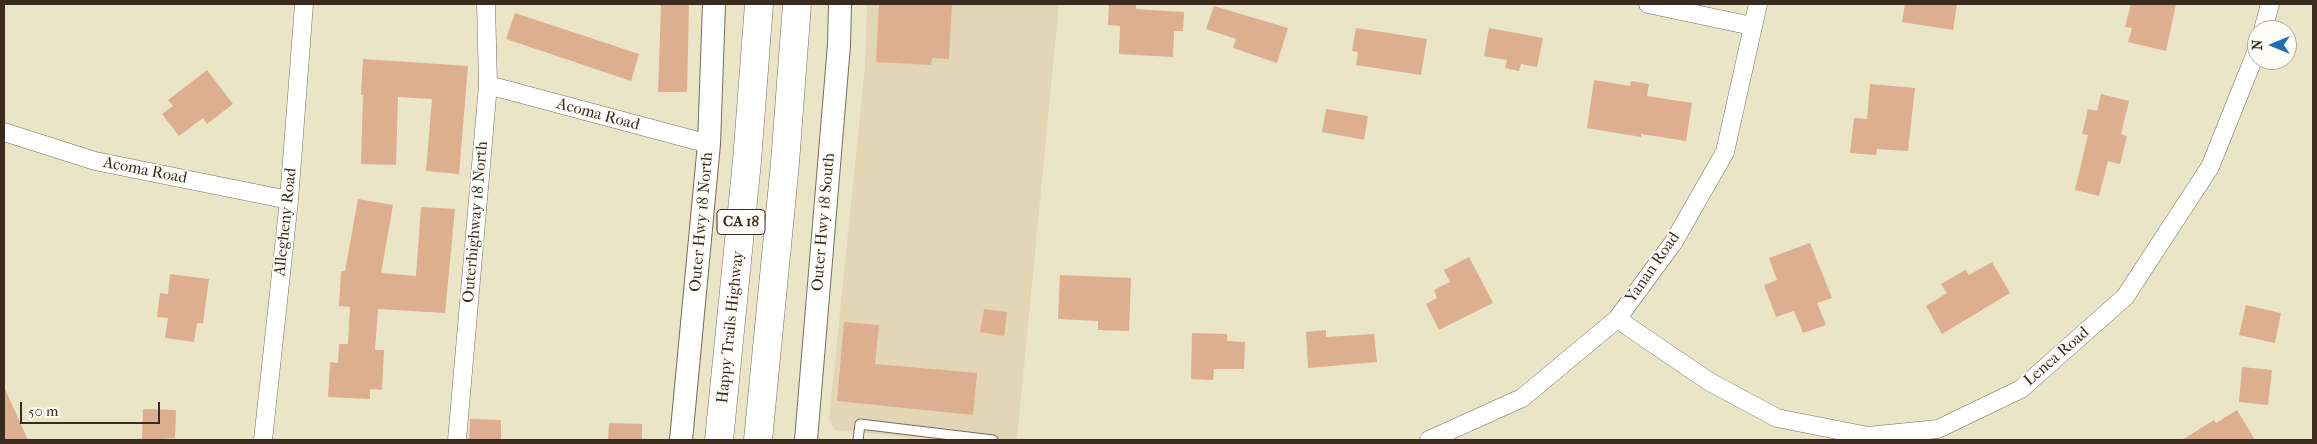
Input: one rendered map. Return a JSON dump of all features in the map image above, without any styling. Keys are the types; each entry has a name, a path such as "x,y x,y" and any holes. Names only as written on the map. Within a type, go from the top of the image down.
{"main road":[{"name":"Happy Trails Highway","path":"719,440 747,161 759,4"},
{"name":"CA 18","path":"758,440 785,163 796,4"}],"street":[{"name":"Allegheny Road","path":"263,440 289,200 304,4"},
{"name":"Outerhighway 18 North","path":"457,440 488,85 486,4"},
{"name":"Outer Hwy 18 North","path":"681,440 709,144 714,4"},
{"name":"Outer Hwy 18 South","path":"806,440 836,84 840,4"},
{"path":"1648,4 1752,26"},
{"name":"Yanan Road","path":"1429,440 1522,398 1617,319 1673,243 1725,152 1758,4"},
{"path":"2266,20 2270,4"},
{"name":"Lenca Road","path":"1617,319 1710,382 1777,418 1868,436 1938,429 2021,389 2125,297 2210,167 2249,70"},
{"name":"Acoma Road","path":"488,85 709,144"},
{"name":"Acoma Road","path":"4,132 95,161 289,200"}],"lane":[{"path":"858,440 860,424 993,440"}],"shaded area":[{"path":"867,4 1059,4 1017,440 940,440 834,430 829,420 865,66"}],"building":[{"path":"661,4 689,4 687,92 658,92"},
{"path":"879,4 952,4 949,59 932,58 931,65 876,62"},
{"path":"1109,4 1136,4 1136,9 1184,12 1183,31 1174,31 1173,57 1119,54 1120,26 1108,25"},
{"path":"1905,4 1957,4 1953,30 1902,22"},
{"path":"2131,4 2176,4 2166,51 2128,42 2132,28 2125,27"},
{"path":"1214,6 1288,28 1277,63 1233,48 1236,39 1206,29"},
{"path":"515,13 639,54 631,81 506,39"},
{"path":"1356,28 1427,39 1421,75 1356,65 1358,52 1352,51"},
{"path":"1489,28 1543,38 1537,67 1521,64 1519,71 1505,68 1507,60 1484,56"},
{"path":"363,59 468,66 459,174 426,171 432,99 398,97 396,165 361,164"},
{"path":"207,70 233,104 207,124 203,118 179,136 162,114 173,106 168,100"},
{"path":"1594,80 1630,86 1631,81 1649,84 1647,96 1692,103 1686,141 1641,134 1641,137 1587,128"},
{"path":"1870,84 1915,88 1908,151 1877,149 1876,155 1850,153 1854,118 1867,119"},
{"path":"2101,94 2129,101 2121,134 2127,136 2120,164 2108,161 2099,196 2075,190 2088,135 2082,134 2088,109 2097,111"},
{"path":"1326,109 1368,116 1364,140 1322,132"},
{"path":"358,199 393,205 381,273 416,276 421,207 455,209 445,313 378,309 375,350 384,350 382,390 370,389 370,399 328,397 330,362 338,363 339,344 348,344 350,307 339,306 341,271 345,271"},
{"path":"1810,243 1832,298 1817,303 1826,325 1803,333 1794,311 1776,317 1764,285 1777,280 1769,258"},
{"path":"1469,257 1493,303 1439,330 1426,304 1437,298 1434,290 1450,282 1444,270"},
{"path":"1992,262 2010,293 1942,334 1926,306 1947,293 1941,284 1965,270 1969,275"},
{"path":"170,274 209,279 203,323 197,323 194,342 165,338 168,318 157,317 160,293 168,294"},
{"path":"1060,275 1131,278 1129,331 1098,330 1098,321 1058,319"},
{"path":"2246,305 2281,313 2275,343 2239,335"},
{"path":"984,309 1007,312 1004,336 980,332"},
{"path":"844,322 879,325 875,364 977,373 973,415 837,401"},
{"path":"1326,330 1326,337 1374,334 1377,362 1308,368 1306,332"},
{"path":"1192,333 1227,334 1227,341 1245,342 1244,369 1214,369 1213,380 1191,379"},
{"path":"2242,367 2272,370 2268,405 2239,402"},
{"path":"4,387 28,440 4,440"},
{"path":"143,409 176,410 175,438 142,440"},
{"path":"2237,410 2255,440 2182,440 2214,420 2216,423"},
{"path":"470,419 501,420 501,440 469,440"},
{"path":"609,423 642,424 642,440 608,440"}]}
